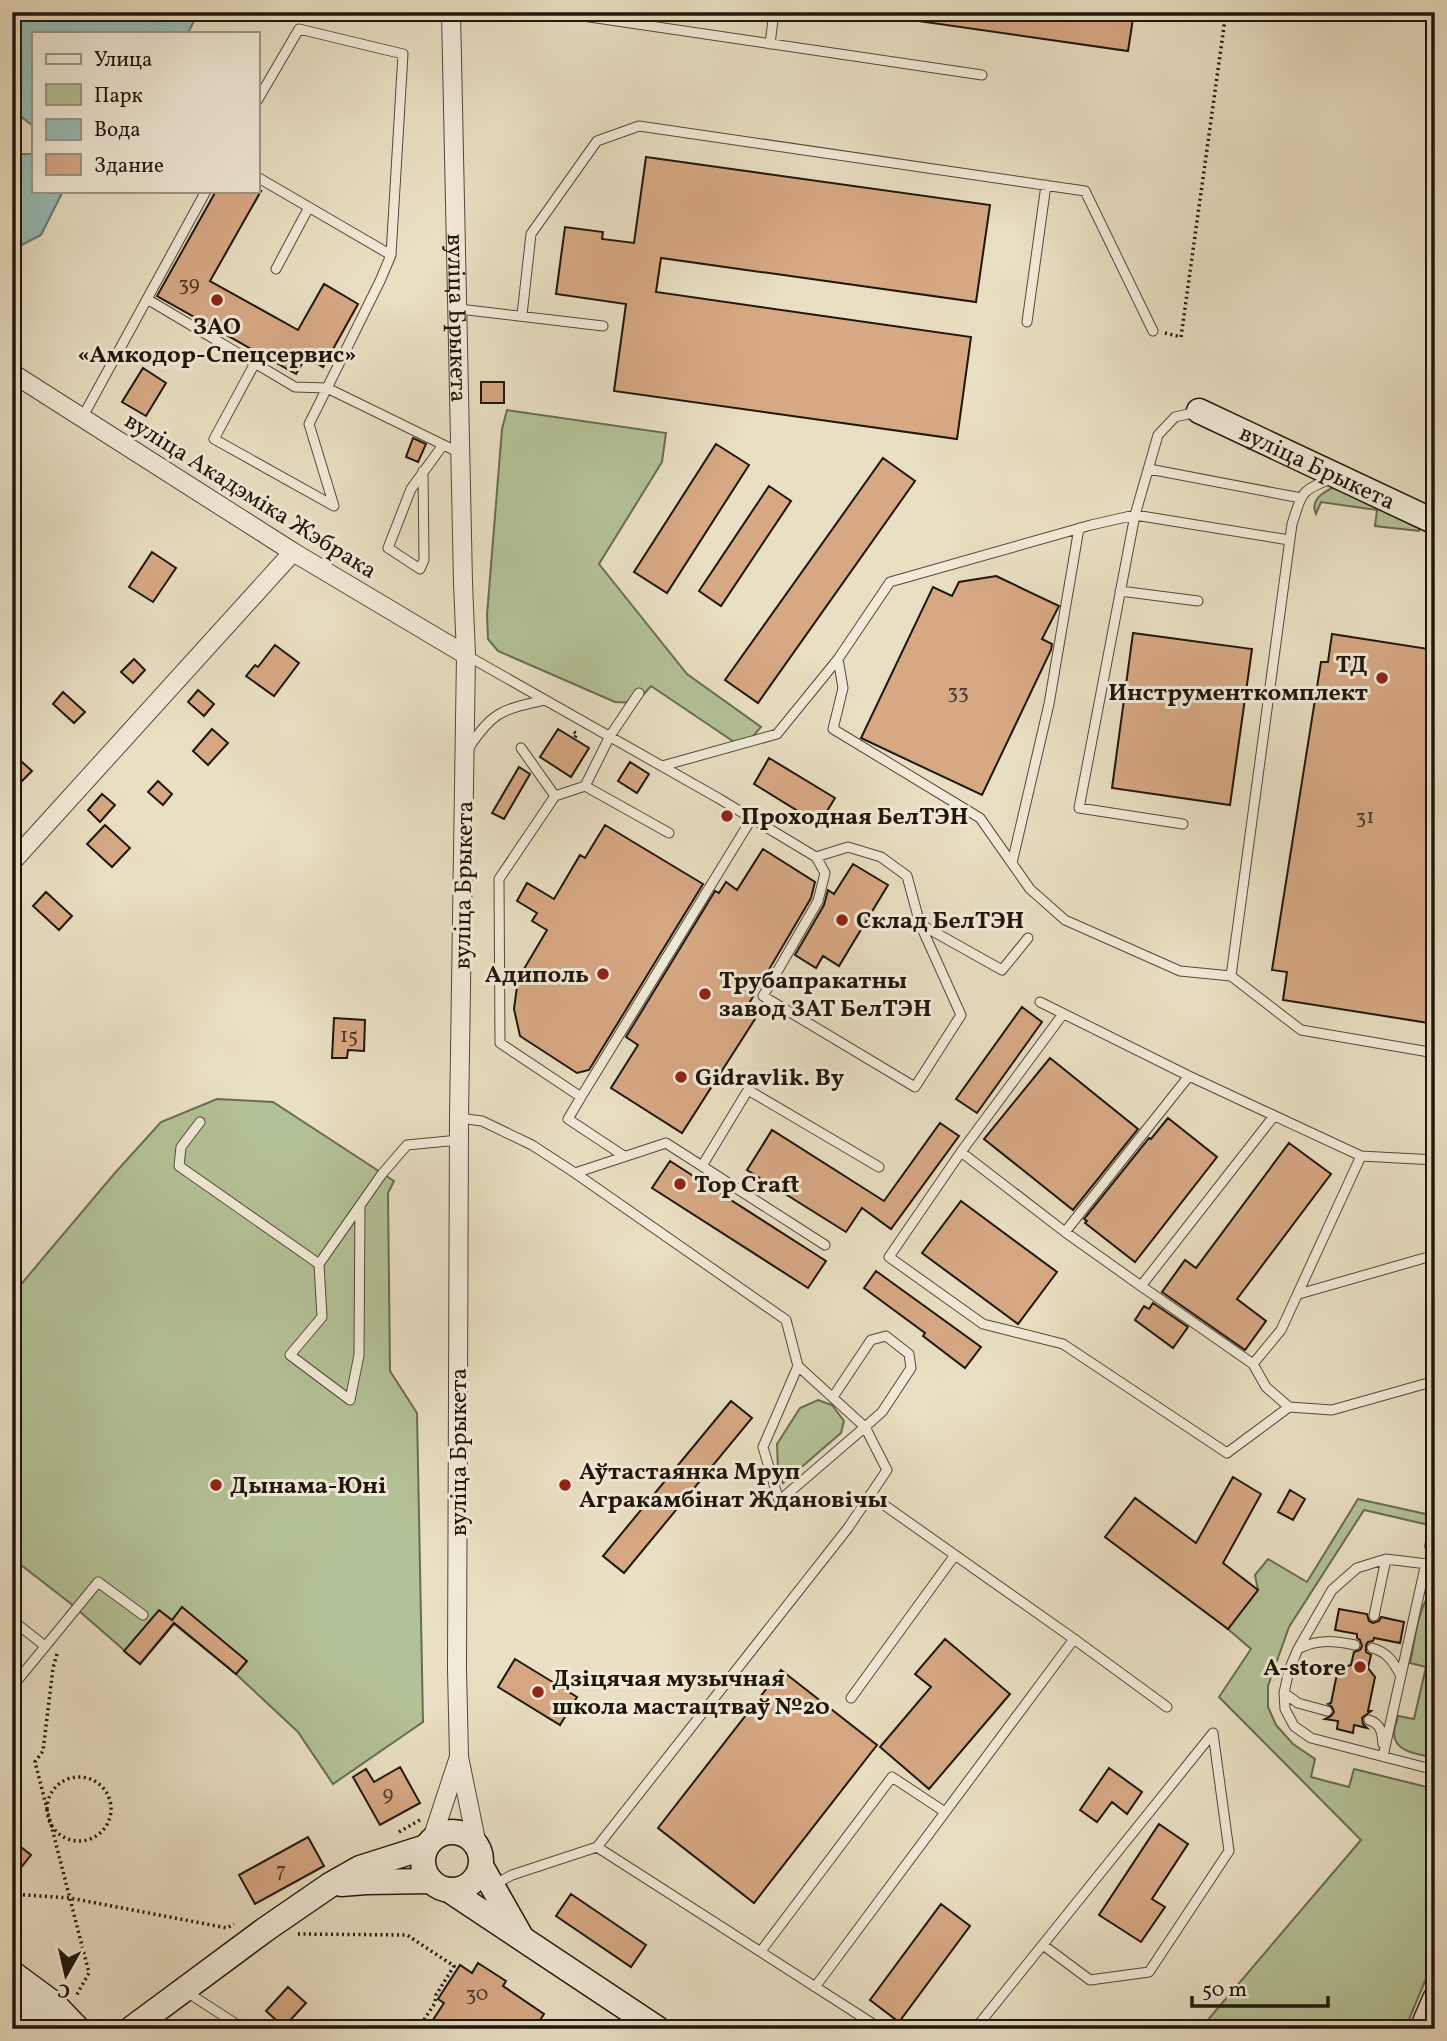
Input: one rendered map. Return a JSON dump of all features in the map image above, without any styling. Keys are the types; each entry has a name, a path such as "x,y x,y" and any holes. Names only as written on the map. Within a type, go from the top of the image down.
{"street":[{"name":"вуліца Брыкета","path":"452,12 466,655 459,1118 459,1757 483,1866 522,1939"},
{"name":"вуліца Акадэміка Жэбрака","path":"12,373 293,552 466,655"},
{"name":"вуліца Брыкета","path":"1199,411 1435,522"},
{"path":"12,862 293,552"},
{"name":"вуліца Брыкета","path":"429,1834 459,1757"},
{"path":"143,2023 183,1990 330,1885 429,1834 450,1831 470,1838 483,1866 470,1884 460,1889 366,1882 330,1885"},
{"path":"429,1834 423,1865 426,1874 440,1886"},
{"name":"вуліца Брыкета","path":"440,1886 658,2029"},
{"path":"12,1973 54,2004 78,2029"},
{"path":"1422,2029 1435,1998"},
{"path":"12,1999 55,2029"}],"lane":[{"path":"556,12 982,75"},
{"path":"770,44 774,12"},
{"path":"255,363 214,439 334,506 309,424 391,255 403,54 299,29 259,98"},
{"path":"522,315 531,234 597,141 639,126 1085,191 1153,331"},
{"path":"259,178 391,255"},
{"path":"1027,322 1046,185"},
{"path":"82,418 205,192"},
{"path":"276,269 309,207"},
{"path":"146,299 295,387 327,388 460,453"},
{"path":"459,309 603,326"},
{"path":"1183,824 1079,808 1135,515 1158,436 1175,417 1199,411"},
{"path":"423,471 424,561 420,569 388,548 411,489 423,471 443,444"},
{"path":"1149,469 1301,498"},
{"path":"1231,976 1292,524 1301,498 1309,488 1338,477"},
{"path":"662,766 777,734 838,659 890,582 1079,528 1135,515 1289,540"},
{"path":"1012,863 1049,704 1079,528"},
{"path":"1120,591 1198,601"},
{"path":"466,655 816,857 825,873 818,901 763,996 915,1087 961,1015 920,923 907,876 881,856 848,847 816,857"},
{"path":"838,659 843,688 833,729 980,818 1030,888 1065,920 1180,971 1231,976 1301,1030 1435,1053"},
{"path":"581,1097 500,1043 499,879 555,796 585,786 610,736 639,693"},
{"path":"465,754 488,722 504,710 545,700"},
{"path":"521,748 555,796"},
{"path":"585,786 669,833"},
{"path":"624,1156 568,1119 752,818"},
{"path":"920,923 1002,970 1028,938"},
{"path":"1040,1002 1189,1076 1361,1156 1435,1160"},
{"path":"1063,1014 961,1152 888,1257 983,1324 1063,1344 1227,1452 1289,1407"},
{"path":"1065,1233 1189,1076"},
{"path":"702,1166 748,1090 879,1167"},
{"path":"1141,1286 1274,1116"},
{"path":"459,1118 482,1121 532,1145 786,1320 798,1366 864,1427 887,1470 848,1528 597,1847 512,1875 483,1866"},
{"path":"200,1122 181,1147 179,1166 319,1264"},
{"path":"360,1205 359,1354 350,1399 290,1355 322,1317 319,1264 360,1205 382,1174 407,1145 459,1140"},
{"path":"575,1173 666,1143 825,1245"},
{"path":"961,1152 1065,1233 1253,1364 1266,1387 1289,1407 1332,1410 1435,1381"},
{"path":"1253,1364 1281,1330 1361,1156"},
{"path":"1299,1294 1435,1255"},
{"path":"798,1366 763,1447 779,1501 882,1412 911,1368 909,1354 886,1336 871,1340 833,1397"},
{"path":"870,1495 1167,1707"},
{"path":"851,1698 955,1555"},
{"path":"1374,1616 1386,1559"},
{"path":"1384,1756 1401,1676 1430,1564 1386,1559 1357,1568 1332,1590 1298,1649 1289,1670 1284,1693 1285,1709 1294,1726 1311,1738 1435,1770"},
{"path":"12,1686 98,1582 143,1615"},
{"path":"12,1620 46,1646"},
{"path":"816,1986 1074,1639"},
{"path":"1298,1649 1314,1642 1333,1640 1355,1645"},
{"path":"1372,1648 1388,1656 1401,1676"},
{"path":"1284,1693 1298,1703 1326,1711"},
{"path":"1369,1720 1381,1728 1384,1756"},
{"path":"975,2029 1213,1733 1229,1851 1149,1972 1090,1980 1043,1945"},
{"path":"761,1951 892,1777 945,1812"},
{"path":"597,1847 881,2029"},
{"path":"183,1990 244,2029"}],"path":[{"path":"1153,331 1181,337 1226,12"},
{"path":"68,1618 53,1668 43,1751 35,1762 89,1973 75,1998"},
{"path":"46,1806 56,1786 76,1776 84,1776 97,1782 110,1798 108,1823 100,1833 89,1839 70,1840 51,1825"},
{"path":"396,1833 429,1834"},
{"path":"12,1894 70,1898 227,1928 238,1922"},
{"path":"288,1934 407,1935 454,1966 418,2029"}],"green space":[{"path":"507,410 666,433 662,462 599,564 687,674 761,727 743,748 651,686 636,703 615,702 498,651 488,639 487,615 502,429"},
{"path":"1339,485 1419,521 1419,531 1375,526 1377,510 1321,502 1316,514 1314,508 1317,499"},
{"name":"Дынама-Юні","path":"217,1099 273,1102 394,1181 388,1193 390,1371 417,1413 423,1722 333,1784 298,1732 236,1674 174,1624 140,1664 70,1603 12,1558 12,1295 161,1122"},
{"path":"818,1400 832,1405 844,1421 841,1433 783,1483 778,1471 777,1444 800,1408"},
{"path":"1358,1499 1435,1516 1435,1549 1425,1547 1429,1525 1364,1510 1289,1627 1268,1686 1268,1707 1276,1725 1293,1744 1315,1759 1311,1777 1349,1787 1354,1769 1435,1789 1435,1957 1405,2029 1200,2029 1361,1840 1219,1697 1251,1649 1228,1629 1258,1590 1255,1575 1268,1559 1307,1582"},
{"path":"1435,1588 1435,1758 1403,1749 1395,1740 1394,1733 1398,1716 1414,1719 1426,1667 1410,1663 1421,1612 1429,1594"}],"water":[{"path":"26,12 198,12 188,32 32,32 32,125 12,113 12,36"},
{"path":"12,143 21,154 32,154 32,192 62,192 41,235 12,250"}],"building":[{"path":"919,12 1134,12 1128,51 918,21"},
{"path":"646,157 990,205 976,302 661,258 656,292 971,337 957,439 614,391 626,304 556,294 565,227 603,232 602,239 634,243"},
{"path":"261,191 210,281 298,330 324,284 358,304 323,367 306,357 296,374 157,296 215,192"},
{"path":"143,368 166,383 146,416 122,402"},
{"path":"481,382 504,382 504,403 481,403"},
{"path":"413,438 426,444 418,462 406,457"},
{"path":"716,444 749,465 667,593 634,572"},
{"path":"883,458 915,481 758,703 725,680"},
{"path":"769,486 791,501 721,606 699,591"},
{"path":"152,552 176,568 153,602 129,587"},
{"path":"996,576 1059,606 1042,639 1052,644 1051,650 982,795 861,738 933,587 952,596 959,582"},
{"path":"1133,633 1252,649 1230,805 1112,788"},
{"path":"1332,634 1435,650 1435,1024 1283,1000 1287,972 1272,970 1321,662 1328,662"},
{"path":"275,645 299,663 274,696 246,676 255,665 258,667"},
{"path":"134,659 145,670 133,683 121,672"},
{"path":"198,690 214,704 204,716 188,702"},
{"path":"63,692 85,712 74,723 53,704"},
{"path":"212,729 228,743 208,765 193,751"},
{"path":"558,729 589,748 571,777 540,757"},
{"path":"12,753 32,771 12,791"},
{"path":"769,758 835,798 819,824 754,784"},
{"path":"630,762 649,774 637,793 618,781"},
{"path":"519,767 530,774 504,819 492,813"},
{"path":"158,781 172,794 163,805 148,792"},
{"path":"102,794 115,805 100,822 88,810"},
{"path":"105,825 130,848 112,867 87,844"},
{"path":"605,825 703,884 589,1070 577,1073 520,1036 514,1009 518,979 547,930 532,921 537,913 517,901 527,883 554,899 580,855 585,858"},
{"name":"Трубапракатны завод ЗАТ БелТЭН","path":"763,849 815,882 811,898 744,1012 755,1019 682,1133 611,1088 638,1045 626,1037 715,891 719,893 726,882 737,890"},
{"name":"Склад БелТЭН","path":"853,864 888,885 839,966 823,956 816,968 795,955 824,905 828,890 834,894"},
{"path":"46,892 72,916 59,930 33,906"},
{"path":"1022,1007 1042,1022 977,1113 956,1099"},
{"path":"334,1018 365,1020 364,1051 348,1050 347,1058 332,1058"},
{"path":"1050,1058 1138,1129 1073,1210 984,1139"},
{"path":"1168,1118 1217,1157 1135,1262 1085,1223 1087,1221 1084,1219"},
{"path":"940,1123 959,1136 891,1229 862,1208 846,1232 747,1170 772,1130 884,1201"},
{"path":"1289,1143 1331,1174 1237,1299 1266,1321 1245,1350 1162,1292 1185,1260 1196,1268"},
{"path":"670,1161 826,1261 808,1288 652,1188"},
{"path":"961,1201 1057,1272 1018,1324 922,1253"},
{"path":"876,1271 981,1347 965,1368 923,1336 925,1333 864,1288"},
{"path":"1153,1303 1188,1327 1173,1348 1135,1320 1144,1306 1149,1309"},
{"path":"731,1401 752,1418 624,1573 603,1556"},
{"path":"1233,1477 1261,1494 1223,1563 1258,1590 1228,1629 1105,1537 1135,1498 1196,1543"},
{"path":"1290,1490 1305,1499 1293,1520 1278,1512"},
{"path":"182,1607 247,1661 236,1674 174,1623 140,1664 124,1651 159,1610 172,1620"},
{"path":"1339,1609 1367,1614 1369,1621 1373,1623 1381,1617 1404,1622 1400,1643 1374,1638 1366,1645 1366,1652 1371,1655 1368,1668 1375,1677 1368,1711 1371,1711 1362,1718 1367,1728 1354,1725 1353,1733 1337,1729 1338,1721 1325,1719 1334,1712 1328,1704 1331,1703 1338,1669 1351,1665 1354,1652 1362,1646 1357,1634 1335,1630"},
{"path":"945,1639 1010,1694 929,1789 880,1747 931,1687 915,1674"},
{"name":"Дзіцячая музычная школа мастацтваў №20","path":"515,1659 577,1697 560,1725 498,1687"},
{"path":"781,1670 877,1745 754,1903 658,1828"},
{"path":"400,1767 420,1803 380,1825 353,1777 366,1769 374,1782"},
{"path":"1109,1768 1142,1792 1127,1814 1112,1802 1097,1822 1080,1810"},
{"path":"1159,1824 1188,1844 1152,1899 1165,1907 1141,1942 1099,1915"},
{"path":"308,1837 324,1866 255,1904 239,1875"},
{"path":"12,1840 31,1855 12,1879"},
{"path":"571,1894 646,1945 631,1967 556,1916"},
{"path":"941,1904 970,1926 899,2022 870,2000"},
{"path":"478,1963 506,1981 503,1986 544,2014 534,2029 496,2029 486,2022 481,2029 427,2029 444,2003 438,1999 460,1965 472,1973"},
{"path":"288,1987 306,2003 284,2027 266,2011"}],"place":[{"name":"ЗАО «Амкодор-Спецсервис»","path":"217,300"},
{"name":"ТД Инструменткомплект","path":"1382,678"},
{"name":"Проходная БелТЭН","path":"727,816"},
{"name":"Склад БелТЭН","path":"842,920"},
{"name":"Адиполь","path":"603,974"},
{"name":"Трубапракатны завод ЗАТ БелТЭН","path":"705,994"},
{"name":"Gidravlik. By","path":"681,1077"},
{"name":"Top Craft","path":"680,1184"},
{"name":"Дынама-Юні","path":"216,1485"},
{"name":"Аўтастаянка Мруп Агракамбінат Ждановічы","path":"565,1485"},
{"name":"А-store","path":"1360,1667"},
{"name":"Дзіцячая музычная школа мастацтваў №20","path":"538,1692"}]}
